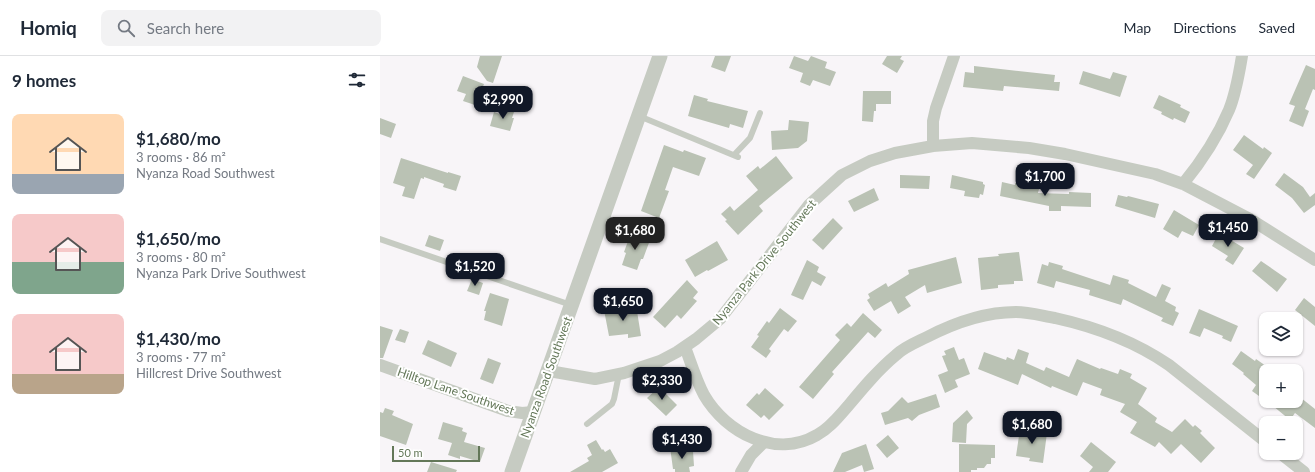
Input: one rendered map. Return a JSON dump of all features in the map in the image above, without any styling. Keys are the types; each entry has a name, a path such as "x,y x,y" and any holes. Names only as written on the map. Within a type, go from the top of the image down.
{"street":[{"name":"Nyanza Road Southwest","path":"512,472 660,56"},
{"path":"933,146 933,121 936,108 954,56"},
{"path":"1183,184 1196,167 1224,122 1238,82 1242,56"},
{"name":"Nyanza Park Drive Southwest","path":"549,371 595,379 619,374 660,361 685,347 720,319 809,205 842,175 870,161 895,153 933,146 972,143 1029,148 1065,154 1155,174 1183,184 1250,220 1315,260"},
{"path":"685,347 698,383 710,403 731,426 754,439 781,444 806,440 817,435 838,418 884,365 898,353 942,329 990,315 1016,312 1042,316 1081,324 1115,335 1155,355 1259,436"},
{"name":"Hilltop Lane Southwest","path":"380,364 508,411 522,413 533,412"},
{"path":"740,472 751,455 764,442"},
{"path":"1289,460 1304,472"}],"lane":[{"path":"638,116 736,156 750,138 760,113"},
{"path":"380,239 571,305"},
{"path":"587,424 612,404 619,374"}],"building":[{"path":"480,56 502,56 493,83 487,81 477,67"},
{"path":"715,56 731,56 725,72 711,67"},
{"path":"794,56 808,61 811,56 827,62 825,68 836,72 830,86 813,80 810,86 800,82 803,73 789,68"},
{"path":"887,56 902,56 900,59 904,61 897,73 882,64"},
{"path":"1306,65 1315,69 1315,90 1313,89 1305,109 1309,111 1303,127 1289,121 1295,106 1289,104"},
{"path":"974,66 1055,75 1054,82 1060,82 1059,91 1004,86 1003,91 963,87 965,72 974,73"},
{"path":"1083,71 1110,79 1113,72 1127,76 1120,97 1079,84"},
{"path":"463,76 484,84 475,105 463,101 466,94 457,91"},
{"path":"863,91 891,91 891,104 876,104 873,122 862,121"},
{"path":"694,95 708,99 707,101 748,111 743,128 730,124 729,128 688,116"},
{"path":"1159,95 1181,105 1180,107 1190,112 1185,123 1174,118 1173,120 1161,114 1162,112 1153,108"},
{"path":"504,109 514,112 512,118 514,118 510,131 490,126 494,112 503,115"},
{"path":"380,118 396,124 391,138 380,134"},
{"path":"789,120 809,122 807,141 798,148 772,150 771,131 788,130"},
{"path":"1244,135 1263,149 1264,147 1272,153 1254,179 1246,174 1253,165 1233,150"},
{"path":"664,145 706,158 699,176 673,167 665,190 669,191 659,218 641,211"},
{"path":"776,156 793,178 759,206 763,211 738,235 725,221 727,220 721,214 730,206 734,211 758,190 746,176 758,166 760,169"},
{"path":"401,158 461,176 456,191 443,187 444,184 424,177 424,179 421,178 414,199 402,196 405,187 393,183"},
{"path":"1284,173 1303,187 1310,197 1315,193 1315,205 1304,213 1292,198 1275,185"},
{"path":"900,175 930,176 929,189 900,188"},
{"path":"952,175 983,182 985,185 983,195 980,194 979,198 964,196 965,191 950,188"},
{"path":"1002,182 1015,185 1015,183 1029,185 1029,187 1039,189 1038,193 1091,193 1091,207 1061,206 1061,211 1049,211 1049,206 1000,196"},
{"path":"874,188 879,200 854,212 848,201"},
{"path":"1118,195 1159,204 1155,218 1115,206"},
{"path":"1174,210 1199,225 1193,236 1182,231 1178,238 1163,229"},
{"path":"833,218 843,228 823,250 812,240"},
{"path":"631,233 650,240 637,270 622,265 626,253 624,252"},
{"path":"1219,233 1244,248 1233,265 1225,260 1228,256 1212,246"},
{"path":"429,235 444,240 440,251 425,246"},
{"path":"717,241 728,260 695,277 685,260"},
{"path":"1019,252 1023,281 1014,281 1014,284 998,285 998,288 981,290 978,258"},
{"path":"956,257 962,283 927,293 925,285 905,297 911,306 898,314 891,301 874,311 867,300 870,298 868,294 886,283 888,287 909,274 908,270"},
{"path":"807,260 819,267 817,272 826,277 821,286 812,281 803,300 791,295"},
{"path":"1261,261 1287,279 1277,292 1252,271"},
{"path":"1049,262 1063,266 1062,269 1110,285 1113,275 1129,280 1128,283 1156,297 1162,284 1171,288 1165,301 1176,307 1175,311 1179,313 1173,326 1161,321 1163,318 1123,299 1121,305 1089,295 1090,290 1056,281 1054,288 1037,283 1042,264 1048,266"},
{"path":"472,279 483,283 479,295 467,291"},
{"path":"687,280 698,292 693,298 697,301 681,319 677,315 665,328 653,317"},
{"path":"490,293 509,299 502,326 484,320 486,311 484,311"},
{"path":"1304,298 1315,307 1315,326 1303,316 1303,312 1298,312 1295,310"},
{"path":"636,305 641,336 628,338 628,334 609,336 604,310"},
{"path":"780,308 797,321 788,332 784,329 769,349 771,351 766,358 751,347 767,321 769,323"},
{"path":"1199,309 1238,326 1231,342 1222,338 1223,336 1204,328 1200,337 1189,333"},
{"path":"863,313 882,330 875,338 868,332 832,372 834,374 813,399 799,387 840,340 835,335 847,323 851,327"},
{"path":"380,326 393,330 383,358 380,358"},
{"path":"400,329 409,332 405,343 395,340"},
{"path":"428,340 457,353 451,367 422,354"},
{"path":"954,347 959,360 964,358 970,374 955,380 958,387 945,393 938,375 948,371 942,356 946,355 944,351"},
{"path":"1018,349 1029,353 1026,363 1044,371 1046,367 1069,377 1077,359 1100,369 1101,368 1118,374 1120,369 1132,374 1130,378 1147,388 1138,404 1157,418 1155,422 1172,432 1185,419 1193,427 1195,425 1202,431 1200,433 1215,448 1201,463 1181,444 1171,454 1159,442 1155,447 1130,433 1137,422 1120,412 1125,404 1100,395 1102,389 1083,382 1077,396 1052,386 1051,388 1022,374 1018,385 978,369 984,352 1006,360 1007,357 1014,360"},
{"path":"1241,351 1255,361 1256,359 1263,364 1259,364 1259,396 1252,391 1256,385 1232,364"},
{"path":"488,358 501,363 493,384 480,379"},
{"path":"659,387 677,405 666,416 647,398"},
{"path":"765,388 784,405 769,420 764,415 761,418 746,405 757,393 759,395"},
{"path":"936,394 940,407 919,415 912,421 908,418 885,425 881,413 888,411 902,397 908,403"},
{"path":"1303,400 1315,409 1315,428 1303,419 1303,416 1299,416 1295,413 1293,416 1285,416 1275,408 1303,408"},
{"path":"385,408 394,411 392,415 413,424 406,445 380,436 380,412 383,413"},
{"path":"967,410 973,418 967,424 966,443 952,442 953,423"},
{"path":"443,422 463,428 462,431 467,433 464,442 485,448 480,462 460,456 460,459 448,455 452,443 438,439"},
{"path":"1020,429 1047,433 1043,463 1029,461 1030,458 1016,456"},
{"path":"888,435 899,448 887,458 876,445"},
{"path":"596,440 605,452 610,449 618,463 602,472 570,472 589,461 587,458 592,455 587,445"},
{"path":"1091,442 1116,462 1108,472 1089,472 1093,467 1080,456"},
{"path":"866,444 874,469 864,472 862,465 845,472 833,472 842,453"},
{"path":"959,444 995,445 995,458 991,458 991,464 987,464 984,468 977,468 977,470 971,470 971,472 959,472"},
{"path":"680,445 681,452 693,451 694,466 689,467 690,472 675,472 675,469 673,469 670,447"},
{"path":"431,462 457,470 456,472 427,472"}]}
